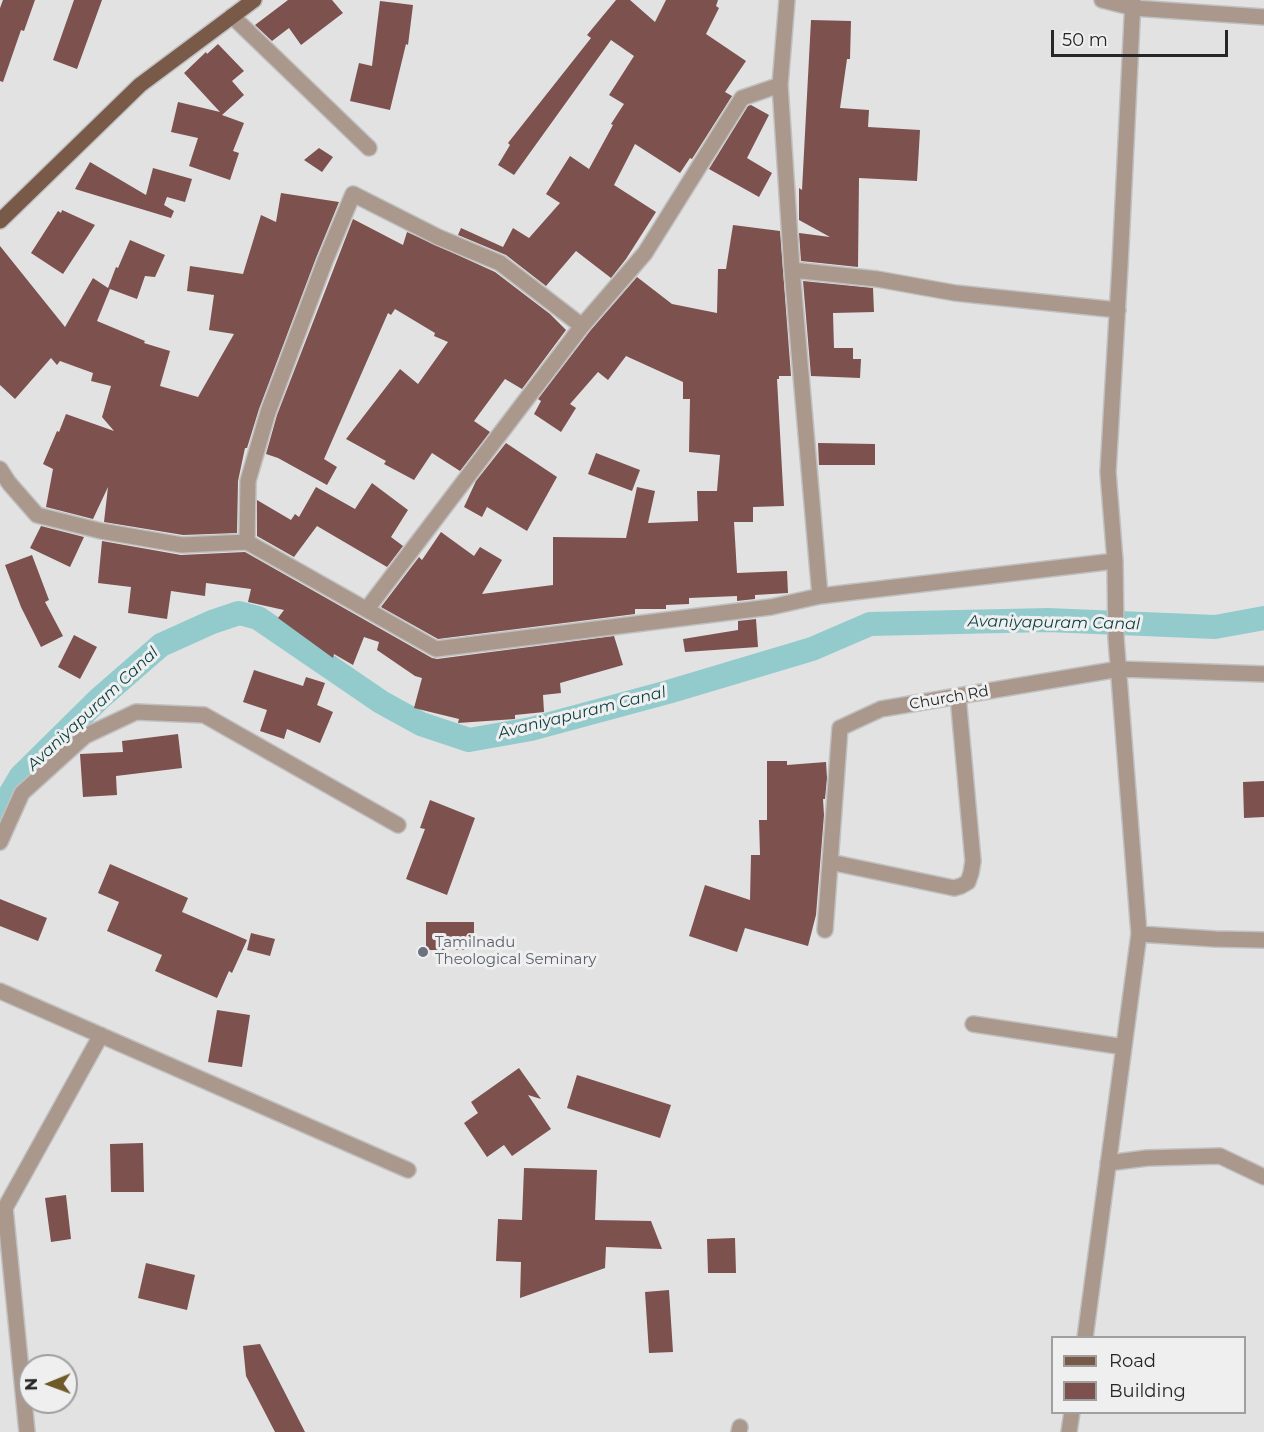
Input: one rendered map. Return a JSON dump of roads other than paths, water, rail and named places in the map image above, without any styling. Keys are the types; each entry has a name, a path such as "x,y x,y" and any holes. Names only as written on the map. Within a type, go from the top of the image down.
{"main road":[{"path":"0,221 140,85 254,0"}],"street":[{"path":"787,0 780,85 792,270 820,596"},
{"path":"1102,0 1264,16"},
{"path":"1085,1336 1139,934 1116,638 1115,561 1108,472 1133,4"},
{"path":"232,16 369,148"},
{"path":"367,609 582,326 645,253 742,98 780,85"},
{"path":"247,542 248,481 268,412 353,194 438,237 500,263 582,326"},
{"path":"792,270 877,279 955,293 1118,310"},
{"path":"0,469 37,515 101,531 182,545 247,542 436,649 771,607 820,596 1115,561"},
{"name":"Church Rd","path":"825,930 840,728 881,709 1119,669 1264,674"},
{"path":"830,862 954,888 968,882 973,861 958,696"},
{"path":"0,842 22,793 85,736 136,712 204,715 399,825"},
{"path":"1139,934 1264,940"},
{"path":"0,991 408,1170"},
{"path":"973,1024 1124,1047"},
{"path":"27,1432 6,1208 100,1035"},
{"path":"1108,1163 1147,1158 1220,1156 1264,1177"},
{"path":"1068,1432 1072,1414"}],"waterway":[{"name":"Avaniyapuram Canal","path":"0,811 21,776 99,699 161,645 212,622 239,613 258,618 381,702 421,724 469,740 531,729 668,692 812,649 870,624 1048,620 1215,627 1264,618"}],"place":[{"name":"Tamilnadu Theological Seminary","path":"423,952"}]}
